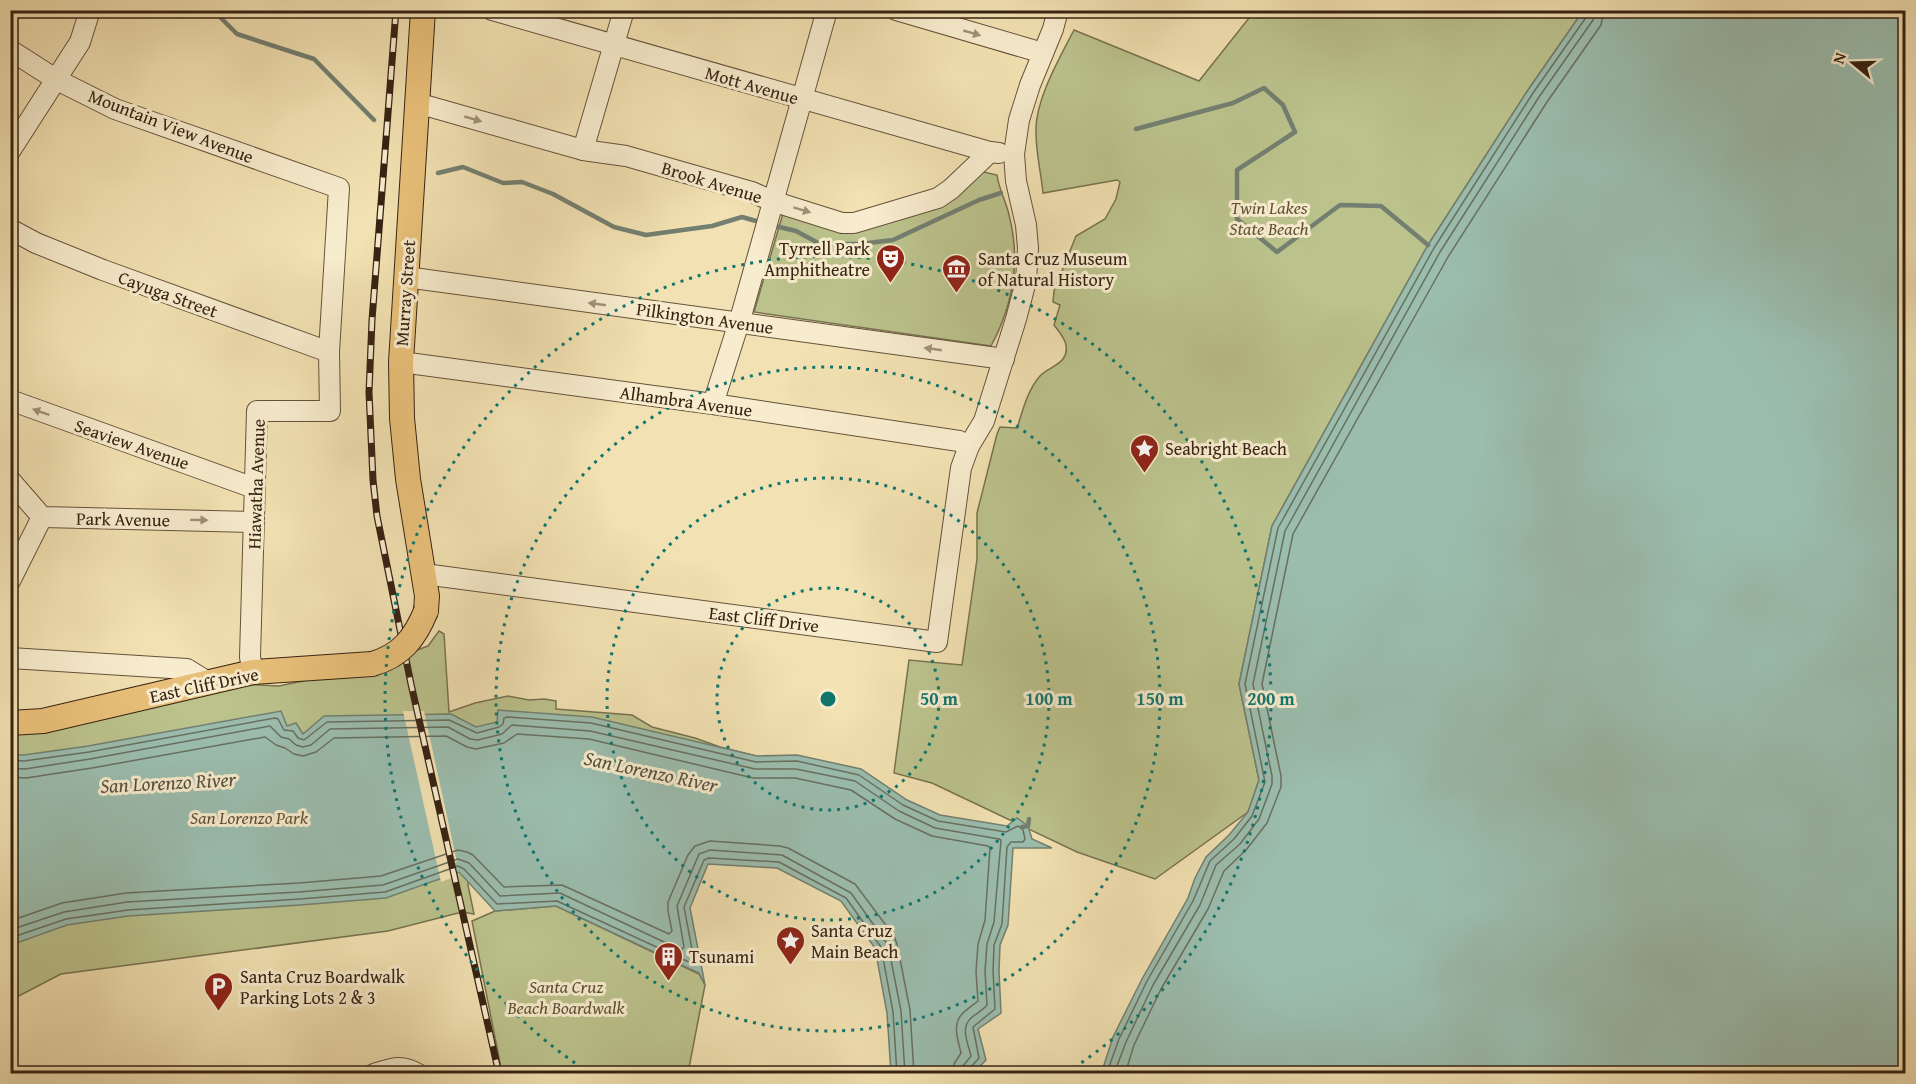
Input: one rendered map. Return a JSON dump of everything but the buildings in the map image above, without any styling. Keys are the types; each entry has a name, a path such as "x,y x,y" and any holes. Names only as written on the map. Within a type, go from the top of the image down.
{"main road":[{"name":"Murray Street","path":"423,10 401,362 402,418 408,479 424,574"},
{"name":"East Cliff Drive","path":"10,723 43,721 253,672 372,664 385,660 413,638 426,611 427,596 424,574"}],"street":[{"path":"10,151 80,42 90,10"},
{"name":"Mott Avenue","path":"492,10 990,152 1014,154"},
{"path":"583,150 624,10"},
{"path":"713,404 739,323 827,10"},
{"path":"896,10 1043,53"},
{"name":"East Cliff Drive","path":"424,574 937,642 961,468 969,446 984,421 1026,281 1028,248 1026,225 1016,181 1014,154 1019,120 1058,10"},
{"name":"Mountain View Avenue","path":"10,50 57,80 115,109 339,188"},
{"name":"Brook Avenue","path":"417,103 583,150 626,156 752,192 772,201 842,223 854,223 938,198 951,189 990,152"},
{"name":"Hiawatha Avenue","path":"253,672 250,657 257,411 330,411 329,352 339,188"},
{"name":"Cayuga Street","path":"10,229 36,243 103,270 329,352"},
{"name":"Pilkington Avenue","path":"406,277 1004,359"},
{"name":"Alhambra Avenue","path":"401,362 713,404 959,441 969,446"},
{"name":"Seaview Avenue","path":"10,400 254,488"},
{"path":"10,480 42,517 10,581"},
{"name":"Park Avenue","path":"42,517 253,522"},
{"path":"10,658 163,667 197,685"},
{"path":"374,1074 393,1068 413,1070"}],"green space":[{"name":"Twin Lakes State Beach","path":"1246,11 1583,11 1528,90 1428,245 1272,526 1239,684 1259,780 1248,812 1155,879 1077,852 932,783 894,773 909,660 962,665 977,559 977,513 997,434 1000,427 1017,428 1026,401 1036,382 1063,359 1066,345 1054,325 1060,305 1053,302 1054,291 1076,236 1105,219 1116,199 1120,182 1117,180 1043,193 1036,121 1043,94 1055,66 1074,30 1199,81 1253,13"},
{"path":"979,171 997,175 1013,232 1014,266 1010,299 991,346 754,312 784,210 852,229"},
{"name":"San Lorenzo Park","path":"439,631 444,634 449,712 475,703 508,696 529,700 556,701 556,709 632,715 652,727 720,747 892,790 886,804 474,803 468,885 474,914 462,912 388,931 61,974 11,1000 11,734 242,684 279,686 370,667 428,646"},
{"name":"Santa Cruz Beach Boardwalk","path":"556,906 699,974 705,985 688,1073 502,1073 472,921 495,911"}],"water":[{"path":"1583,11 1905,11 1905,1073 1098,1073 1104,1065 1113,1037 1142,979 1188,898 1206,857 1229,835 1248,812 1259,780 1239,684 1272,526 1428,245 1528,90"},
{"name":"San Lorenzo Park","path":"498,710 592,717 757,756 797,755 861,769 907,800 940,815 1007,826 1017,818 1028,826 1032,839 1052,848 1013,848 1008,925 1000,945 1001,1013 978,1029 986,1060 973,1073 891,1073 887,1013 875,948 841,901 777,868 708,864 690,908 705,985 699,973 556,906 495,911 459,872 386,898 128,916 67,925 11,945 10,755 88,746 281,711 287,726 296,723 303,734 324,716 451,714 476,727 497,722"}],"pier":[{"path":"403,711 424,711 457,862 454,863 457,876 441,882"}],"waterway":[{"path":"213,10 237,34 314,59 374,120"},
{"path":"1136,129 1233,103 1264,88 1283,105 1295,132 1237,170 1237,219 1277,252 1340,205 1381,206 1428,245"},
{"path":"438,173 463,167 503,183 522,182 553,194 614,227 646,235 712,226 742,217 763,223"},
{"path":"771,225 796,231 820,244 860,244 893,240 979,200 1001,193"},
{"path":"1022,827 1028,826 1029,819"}],"railway":[{"path":"396,10 372,320 369,392 373,480 377,516 411,684 499,1074"}],"place":[{"name":"Tyrrell Park Amphitheatre","path":"891,284"},
{"name":"Santa Cruz Museum of Natural History","path":"957,294"},
{"name":"Seabright Beach","path":"1144,474"},
{"name":"Santa Cruz Main Beach","path":"790,966"},
{"name":"Tsunami","path":"668,982"},
{"name":"Santa Cruz Boardwalk Parking Lots 2 & 3","path":"219,1012"}],"water label":[{"name":"San Lorenzo River","path":"651,771"},
{"name":"San Lorenzo River","path":"168,782"}]}
